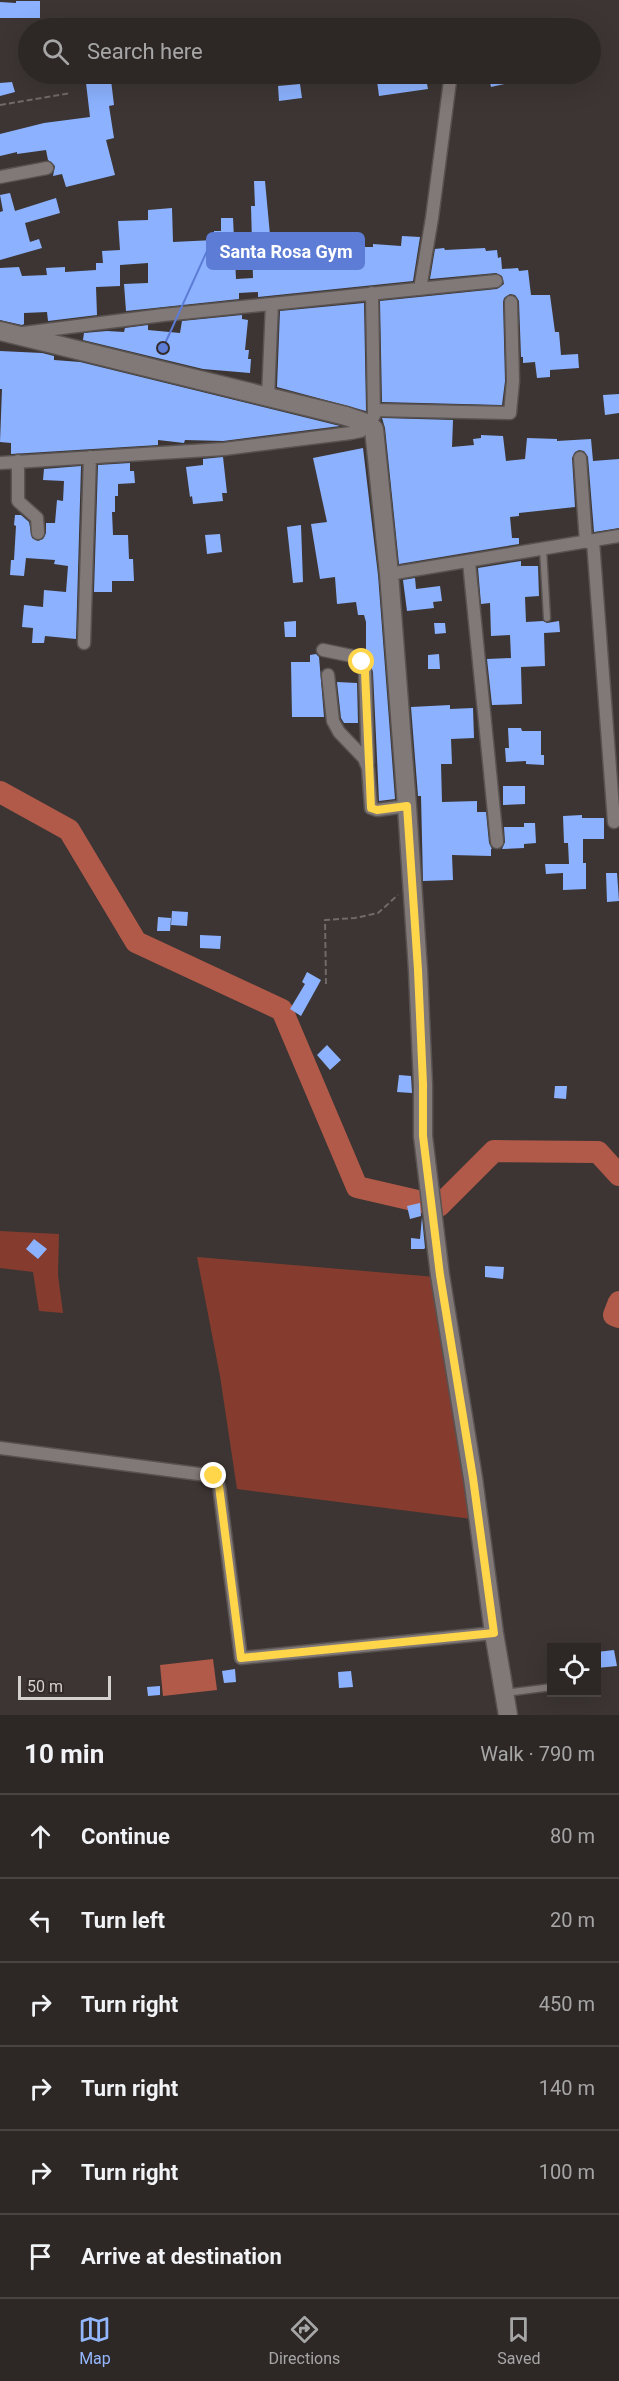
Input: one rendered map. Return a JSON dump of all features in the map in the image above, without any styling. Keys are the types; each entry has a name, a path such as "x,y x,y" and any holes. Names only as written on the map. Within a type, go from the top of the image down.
{"street":[{"path":"420,289 450,84"},
{"path":"0,177 47,168"},
{"path":"6,333 496,281"},
{"path":"372,293 372,421 389,574 407,806 423,1084 423,1136 436,1240 508,1715"},
{"path":"6,333 372,421 510,414 513,381 512,302"},
{"path":"268,397 272,304"},
{"path":"0,463 224,449 283,443 361,431 372,421"},
{"path":"84,643 90,457"},
{"path":"580,458 614,822"},
{"path":"18,461 18,501 37,518 38,533"},
{"path":"389,574 619,536"},
{"path":"469,562 496,842"},
{"path":"324,650 357,657 362,662 365,672 371,808 377,810 407,806"},
{"path":"328,675 331,715 335,726 360,752 368,768"},
{"path":"0,1448 214,1476 219,1486 241,1658 494,1633"}],"lane":[{"path":"543,549 547,618"},
{"path":"504,1693 547,1687"}],"path":[{"path":"0,105 71,93"},
{"path":"326,984 325,920 355,918 378,913 395,896 412,891"}],"shaded area":[{"path":"0,1231 59,1234 58,1275 63,1313 39,1311 33,1272 0,1268"},
{"path":"197,1257 436,1277 472,1519 237,1489 220,1376"},
{"path":"213,1659 217,1690 163,1696 160,1665"}],"building":[{"path":"16,1 40,1 40,18 0,18 0,2 16,3"},
{"path":"12,82 15,92 0,96 0,83"},
{"path":"86,84 111,84 114,105 109,106 114,138 106,140 115,175 66,187 62,174 53,176 55,166 48,160 46,150 0,156 0,134 44,123 90,117"},
{"path":"300,84 302,98 279,101 278,86"},
{"path":"377,84 427,84 428,89 379,96"},
{"path":"254,181 265,181 270,235 283,236 284,243 308,243 308,252 333,253 334,248 363,249 363,247 373,247 373,244 401,246 402,236 420,237 413,281 258,297 258,292 239,293 239,299 126,311 124,284 148,283 148,263 120,265 120,286 96,287 97,315 48,321 47,312 24,313 24,324 22,325 0,320 0,268 19,267 22,276 47,275 46,268 65,267 65,272 96,270 96,263 103,263 102,251 120,250 118,221 148,220 148,210 172,208 173,242 214,240 214,231 221,231 221,218 233,218 236,279 253,278 251,206 255,206"},
{"path":"10,193 15,211 56,198 60,213 25,223 30,242 39,239 42,248 0,260 0,212 3,211 0,195"},
{"path":"444,248 445,250 485,248 486,251 497,250 498,258 501,257 502,269 528,270 531,295 550,295 555,332 559,332 561,355 578,354 579,368 550,370 550,377 537,378 535,362 523,363 519,301 515,295 510,294 504,298 503,302 505,381 502,405 382,402 380,301 497,289 504,284 502,276 496,273 430,279 435,249"},
{"path":"364,303 366,411 277,387 280,311"},
{"path":"242,315 242,319 248,320 245,350 249,350 248,359 251,359 250,373 203,369 83,340 84,333 124,332 125,328 148,325 148,330 180,333 182,321"},
{"path":"0,351 42,353 54,356 54,360 80,362 340,426 223,441 185,440 184,443 158,440 158,445 11,454 11,443 0,442 2,389 0,389"},
{"path":"619,394 619,413 605,415 603,395"},
{"path":"382,418 453,420 452,447 474,445 473,439 481,438 481,435 503,436 506,461 525,459 527,438 557,439 557,441 591,439 593,461 619,459 619,528 594,532 588,457 584,451 579,450 572,458 575,507 519,513 519,516 510,517 512,538 519,538 519,544 399,564 385,428"},
{"path":"363,448 378,575 395,799 379,801 373,672 366,655 366,622 364,615 358,615 356,602 337,604 335,577 320,579 311,524 327,522 313,458"},
{"path":"223,457 227,493 222,493 223,501 193,504 186,467 203,465 203,459"},
{"path":"130,463 130,471 134,471 135,483 118,484 115,512 112,512 113,535 128,535 129,559 133,559 134,581 112,581 112,592 94,592 98,465"},
{"path":"81,466 76,639 45,636 44,643 32,643 33,628 22,627 24,605 43,607 44,590 66,592 68,566 54,564 55,560 26,558 24,576 10,575 11,560 14,560 15,515 21,515 29,522 32,538 38,541 43,539 46,533 46,523 55,523 57,500 63,501 64,481 43,480 44,469"},
{"path":"301,525 303,582 293,583 287,527"},
{"path":"220,534 222,552 207,554 205,535"},
{"path":"521,561 521,566 538,566 539,596 525,597 526,622 559,621 560,632 544,633 545,666 521,667 522,704 492,705 487,659 511,658 510,635 491,636 490,603 481,604 478,568"},
{"path":"415,578 416,589 440,586 442,601 433,602 434,608 407,611 403,580"},
{"path":"296,621 296,637 285,637 284,622"},
{"path":"434,623 445,623 446,633 435,634"},
{"path":"316,654 319,657 324,717 292,717 291,662 310,662 310,655"},
{"path":"439,654 440,669 428,669 428,655"},
{"path":"337,682 357,683 358,723 344,723 341,718"},
{"path":"450,705 450,709 473,708 474,738 451,739 452,764 441,764 442,802 477,801 477,812 486,812 491,856 452,855 453,880 423,881 421,796 418,796 411,707"},
{"path":"508,728 541,731 541,755 544,755 544,765 526,764 526,761 506,762 505,748 509,748"},
{"path":"503,786 525,786 525,804 503,805"},
{"path":"582,815 582,818 604,818 604,839 583,839 586,889 563,890 563,873 546,874 545,864 569,864 568,843 564,843 563,816"},
{"path":"524,823 535,823 536,843 524,844 524,848 502,849 505,842 504,827 524,827"},
{"path":"606,873 617,873 619,901 607,902"},
{"path":"172,911 188,912 187,926 171,925"},
{"path":"158,917 171,918 170,931 157,931"},
{"path":"200,935 221,936 220,949 200,948"},
{"path":"307,972 321,980 301,1016 290,1009 305,984 302,982"},
{"path":"327,1045 341,1060 330,1070 317,1055"},
{"path":"399,1075 411,1076 412,1093 397,1092"},
{"path":"555,1086 567,1086 566,1099 554,1098"},
{"path":"420,1203 421,1216 410,1219 407,1206"},
{"path":"422,1217 425,1248 411,1249 411,1238 420,1239"},
{"path":"34,1239 47,1249 38,1259 26,1249"},
{"path":"485,1266 504,1267 503,1279 485,1277"},
{"path":"614,1650 617,1666 601,1668 601,1652"},
{"path":"235,1669 236,1682 224,1683 222,1671"},
{"path":"351,1671 353,1687 339,1688 338,1672"},
{"path":"160,1686 160,1695 148,1696 147,1687"}],"waterway":[{"path":"0,792 69,830 136,942 282,1010 357,1187 439,1206 494,1151 598,1152 619,1175"},
{"path":"619,1302 614,1315 619,1317"}],"place":[{"name":"Santa Rosa Gym","path":"163,348"}],"route":[{"path":"214,1476 219,1486 241,1658 494,1633 473,1478 440,1275 423,1136 418,970 407,806 377,810 371,808 365,672 362,662"}]}
